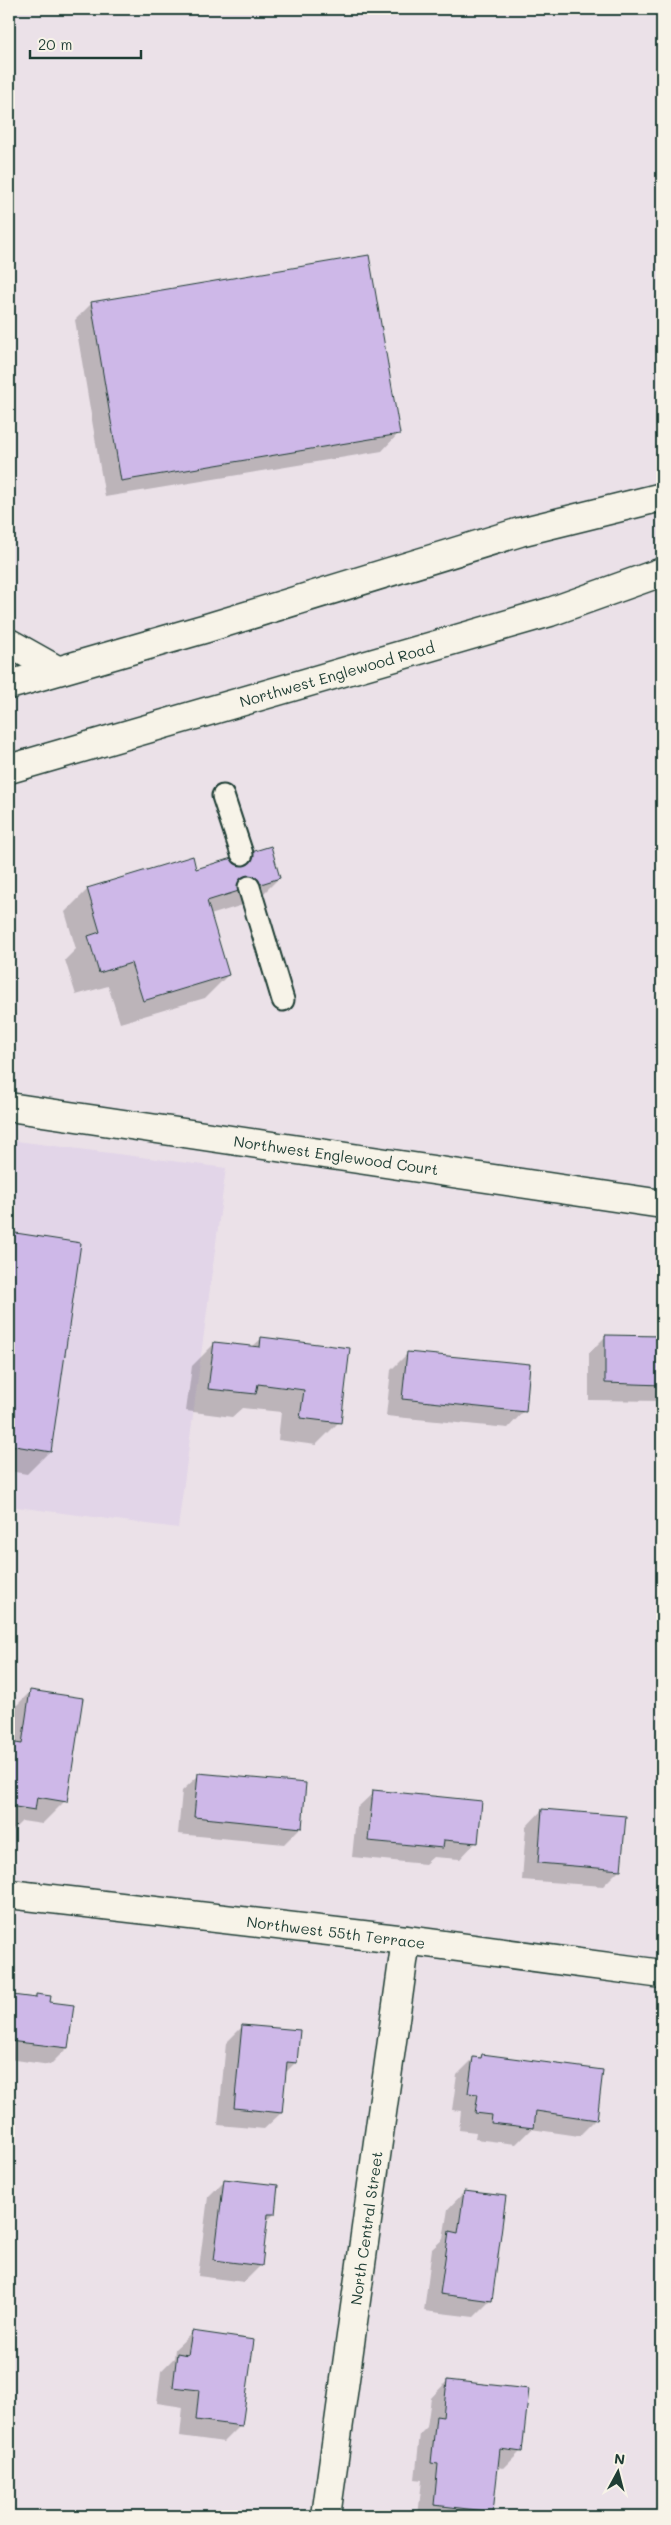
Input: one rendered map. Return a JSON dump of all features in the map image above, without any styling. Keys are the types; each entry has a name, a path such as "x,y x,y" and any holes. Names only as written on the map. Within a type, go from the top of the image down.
{"street":[{"path":"9,685 207,628 520,532 662,497"},
{"name":"Northwest Englewood Road","path":"9,769 550,612 662,572"},
{"path":"9,643 56,670"},
{"name":"Northwest Englewood Court","path":"9,1107 662,1204"},
{"name":"Northwest 55th Terrace","path":"9,1894 406,1940 662,1974"},
{"name":"North Central Street","path":"326,2516 406,1940"}],"lane":[{"path":"223,796 242,854"},
{"path":"249,888 283,1000"}],"shaded area":[{"path":"9,1140 226,1168 178,1528 9,1506"}],"building":[{"path":"369,255 400,434 121,481 91,302"},
{"path":"271,846 280,878 207,901 229,975 143,1001 131,963 99,973 88,936 100,932 87,888 193,856 196,869"},
{"path":"9,1232 81,1243 51,1452 9,1445"},
{"path":"605,1335 662,1336 662,1385 605,1383"},
{"path":"261,1337 350,1348 341,1423 300,1418 304,1390 258,1384 256,1394 208,1389 214,1342 260,1347"},
{"path":"407,1352 530,1364 526,1412 402,1399"},
{"path":"30,1690 83,1698 67,1802 37,1797 35,1810 9,1806 9,1742 22,1744"},
{"path":"198,1773 306,1783 302,1828 194,1817"},
{"path":"373,1790 482,1801 478,1843 444,1840 443,1848 368,1841"},
{"path":"542,1809 626,1816 621,1870 538,1863"},
{"path":"36,1994 51,1996 50,2002 74,2005 68,2048 9,2041 12,1995 36,1998"},
{"path":"242,2025 300,2030 297,2063 287,2062 282,2113 234,2108"},
{"path":"482,2054 603,2070 597,2120 536,2111 534,2128 491,2123 492,2115 475,2113 478,2094 468,2093 473,2057 481,2058"},
{"path":"224,2179 278,2185 275,2214 268,2214 262,2266 214,2260"},
{"path":"464,2191 506,2196 492,2301 440,2294 449,2231 458,2233"},
{"path":"192,2331 254,2340 242,2426 196,2420 199,2390 173,2387 177,2353 188,2355"},
{"path":"447,2380 529,2389 522,2452 500,2449 493,2512 434,2505 438,2464 431,2463 436,2416 443,2417"}]}
